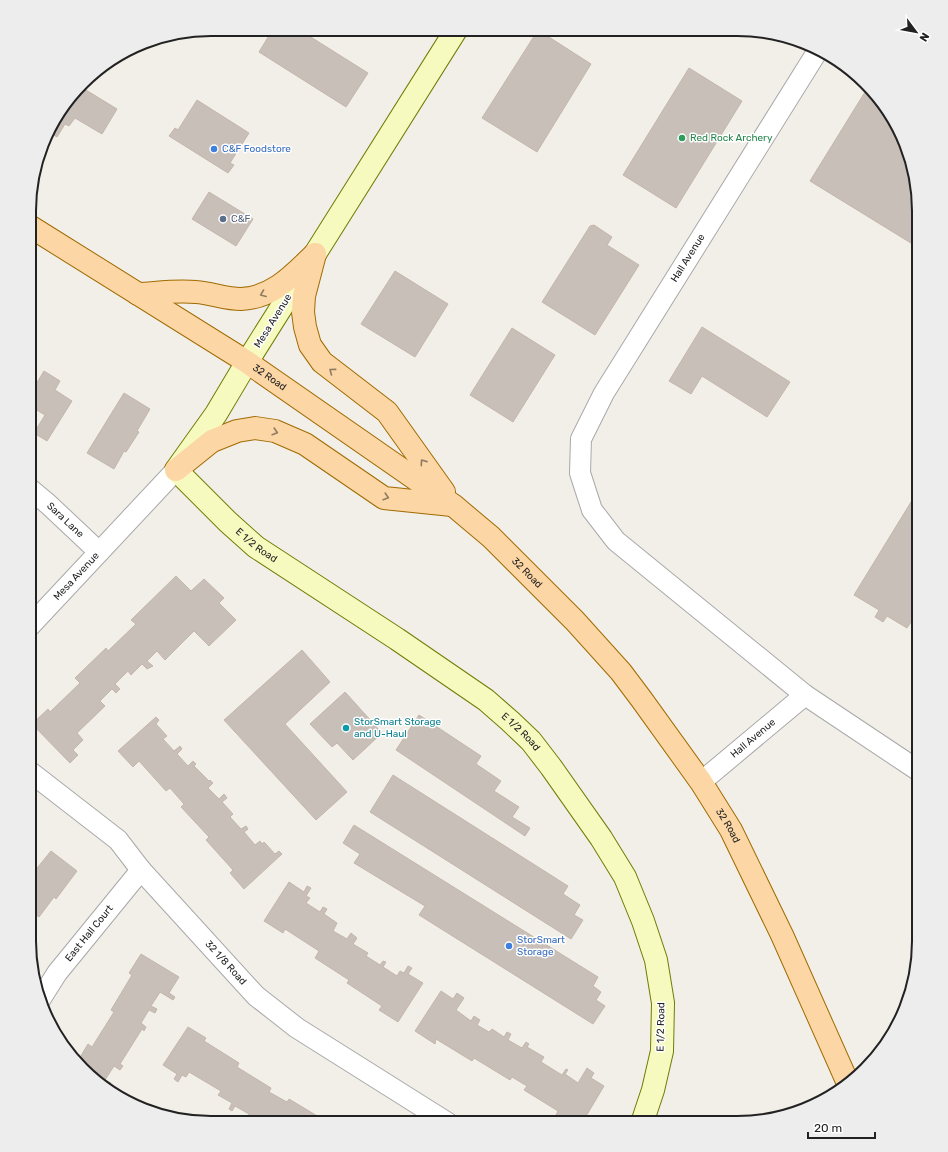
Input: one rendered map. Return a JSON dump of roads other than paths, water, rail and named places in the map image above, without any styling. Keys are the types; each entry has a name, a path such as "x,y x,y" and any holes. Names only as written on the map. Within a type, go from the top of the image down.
{"main road":[{"name":"32 Road","path":"36,231 247,362 453,505 491,537 575,621 621,672 642,700 701,782 731,830 782,934 846,1078"},
{"path":"138,294 196,292 240,299 256,297 272,291 286,281 315,254"},
{"path":"315,254 304,296 303,312 310,345 322,362 387,412 453,505"},
{"path":"176,470 212,441 237,430 255,428 275,431 305,444 384,498 453,505"}],"street":[{"name":"Mesa Avenue","path":"36,620 176,470 216,414 247,362 452,36"},
{"name":"Hall Avenue","path":"701,782 805,694 616,541 592,510 580,473 581,439 604,393 815,55"},
{"name":"E 1/2 Road","path":"176,470 228,522 256,546 486,700 510,720 531,741 551,767 601,838 625,877 643,921 656,960 662,1003 662,1050 653,1090 644,1116"},
{"name":"Sara Lane","path":"36,494 99,552"},
{"path":"805,694 912,766"},
{"name":"32 1/8 Road","path":"36,776 118,840 141,870 256,996 297,1028 437,1116"},
{"name":"East Hall Court","path":"44,994 57,973 141,870"}],"place":[{"name":"Red Rock Archery","path":"682,138"},
{"name":"C&F Foodstore","path":"214,149"},
{"name":"C&F","path":"223,219"},
{"name":"StorSmart Storage and U-Haul","path":"346,728"},
{"name":"StorSmart Storage","path":"509,946"}]}
